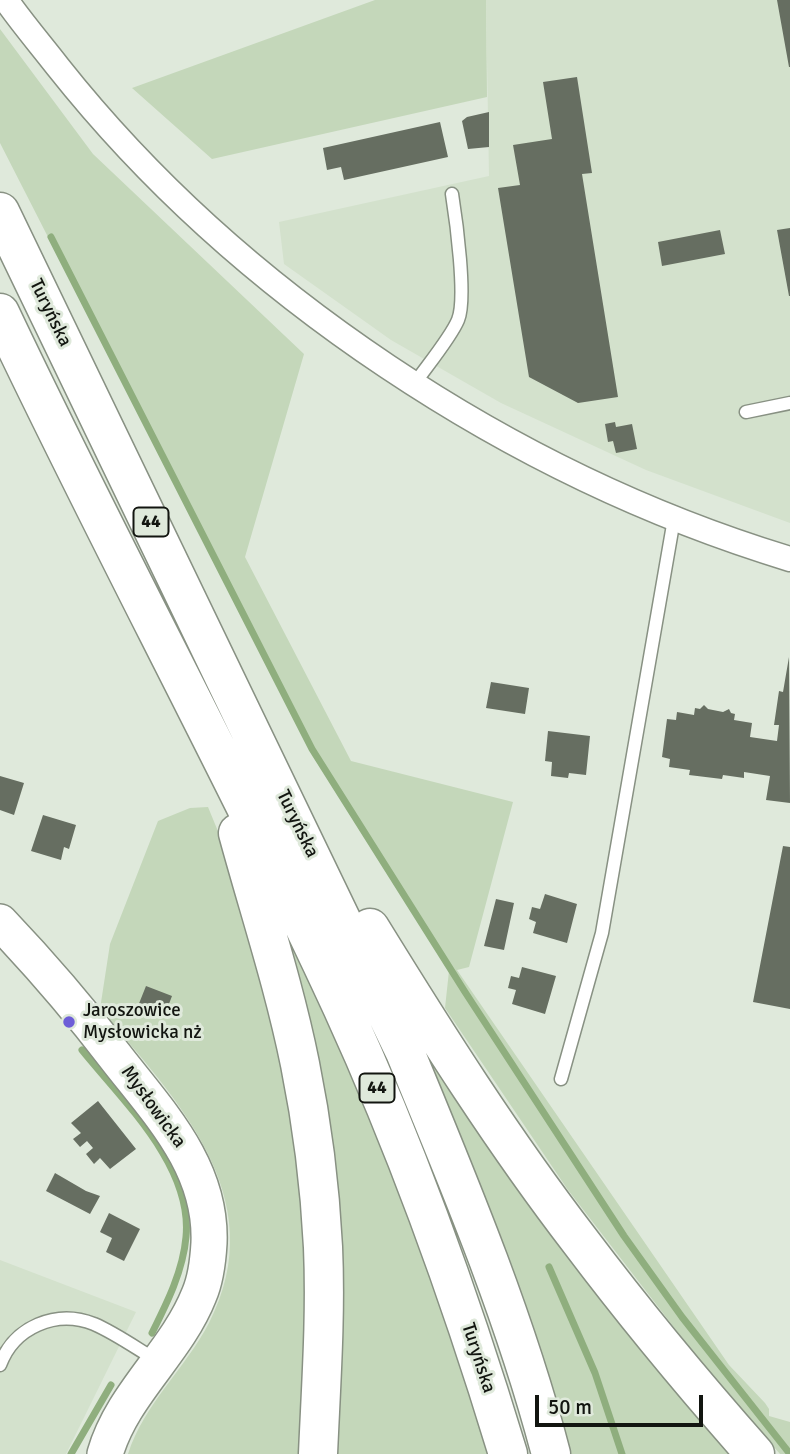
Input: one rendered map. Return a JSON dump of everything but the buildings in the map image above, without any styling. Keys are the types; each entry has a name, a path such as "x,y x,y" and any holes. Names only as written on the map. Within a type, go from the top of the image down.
{"highway":[{"name":"Turyńska","path":"0,212 405,1052 458,1181 519,1350 551,1454"},
{"name":"Turyńska","path":"0,313 211,737 342,1008 436,1237 481,1363 508,1454"},
{"path":"211,737 281,980 300,1065 313,1148 323,1246 323,1333 317,1454"},
{"path":"271,771 456,1065 524,1165 579,1241 696,1387 755,1454"}],"street":[{"path":"6,0 86,102 166,189 247,263 331,326 415,383 503,437 577,477 733,542 790,559"},
{"name":"Mysłowicka","path":"0,922 82,1013 180,1140 199,1178 209,1219 206,1274 188,1320 121,1416 105,1454"}],"lane":[{"path":"415,383 459,318 461,296 458,235 452,194"},
{"path":"746,412 790,403"},
{"path":"561,1079 602,933 674,519"},
{"path":"0,1365 8,1348 30,1327 64,1318 94,1324 159,1362"}],"shaded area":[{"path":"375,0 486,0 487,97 212,159 132,88"},
{"path":"486,0 790,0 790,523 646,470 501,403 391,340 284,264 279,222 489,176"},
{"path":"0,29 93,154 304,354 245,557 351,761 513,802 469,967 457,970 729,1365 765,1403 769,1416 790,1422 790,1454 780,1454 710,1374 568,1190 445,1008 449,971 313,756 0,143"},
{"path":"208,807 222,841 274,1007 310,1234 305,1454 128,1454 144,1419 209,1323 226,1277 230,1233 223,1192 207,1152 158,1078 100,1009 110,944 158,821 190,808"},
{"path":"277,916 323,1011 410,1215 493,1454 327,1454"},
{"path":"376,954 741,1454 566,1454"},
{"path":"0,1260 136,1312 66,1454 0,1454"}],"waterway":[{"path":"51,237 312,749 465,992 624,1236 682,1317 790,1454"},
{"path":"82,1050 152,1136 167,1160 185,1211 186,1237 182,1262 152,1333"},
{"path":"549,1267 595,1373 622,1454"},
{"path":"71,1454 111,1385"}],"place":[{"name":"Jaroszowice Mysłowicka nż","path":"69,1022"}]}
